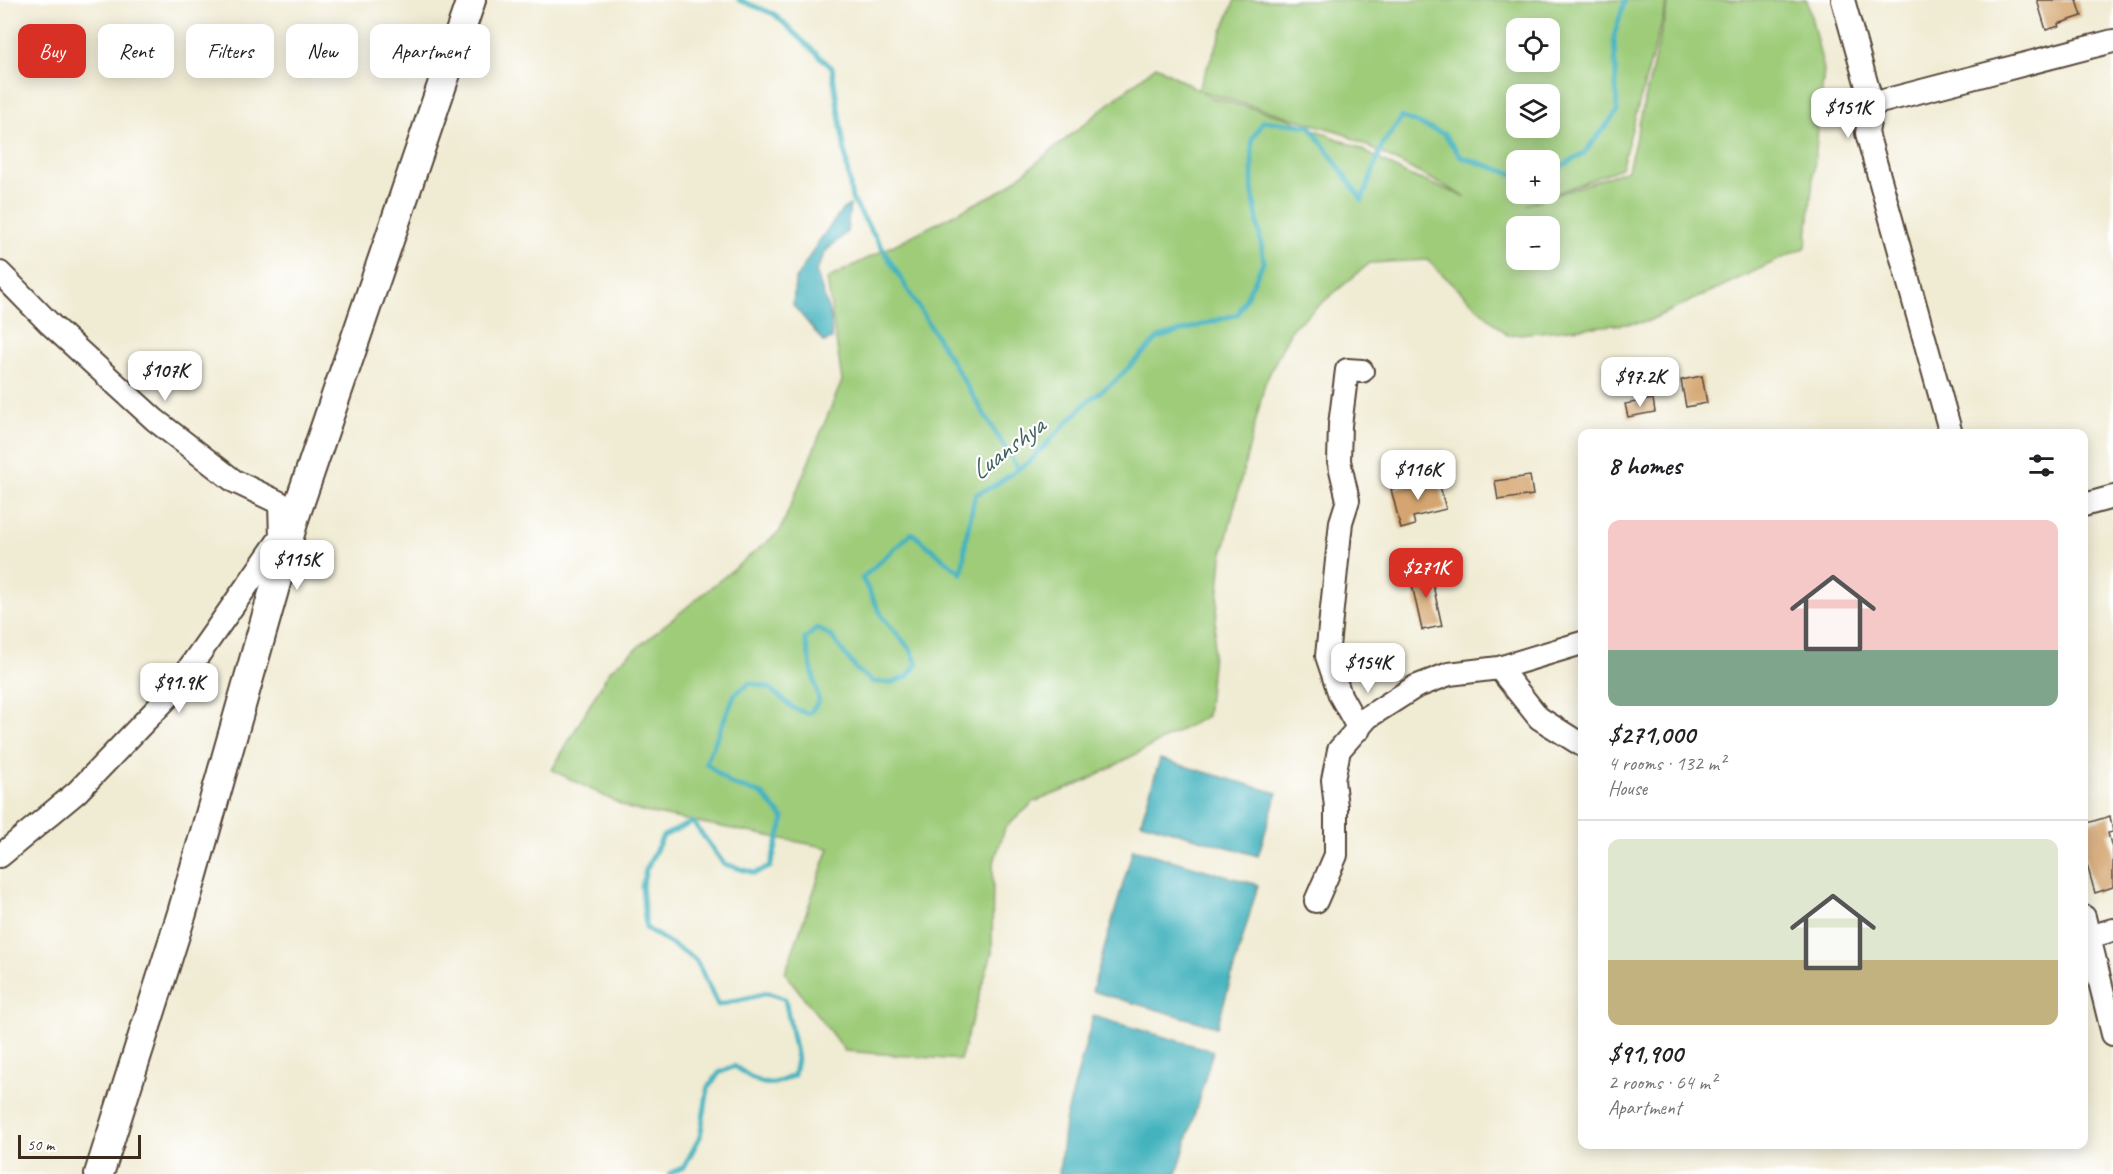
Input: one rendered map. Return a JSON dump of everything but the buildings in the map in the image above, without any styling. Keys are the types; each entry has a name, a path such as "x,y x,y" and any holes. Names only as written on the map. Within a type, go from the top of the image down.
{"main road":[{"path":"99,1174 182,913 288,528 471,0"}],"street":[{"path":"1843,0 1872,104 1867,133 1950,429"},
{"path":"1872,104 2113,41"},
{"path":"0,273 50,324 155,420 234,481 280,503 288,528 171,694 77,792 0,856"},
{"path":"1359,729 1340,695 1328,656 1341,522 1348,500 1339,461 1340,425 1347,370 1362,371"},
{"path":"2088,504 2113,497"},
{"path":"1316,901 1336,855 1336,807 1333,780 1339,750 1368,717 1415,687 1449,674 1499,668 1578,644"},
{"path":"1499,668 1539,718 1578,743"},
{"path":"2088,927 2113,930"},
{"path":"2088,935 2113,1034"}],"green space":[{"path":"1235,0 1668,0 1621,168 1560,192 1560,150 1506,150 1506,204 1560,204 1560,193 1628,170 1669,0 1807,0 1824,70 1806,247 1646,322 1507,335 1427,260 1370,263 1292,328 1265,383 1222,557 1207,716 1084,782 1034,802 1005,828 993,865 992,953 960,1060 845,1051 785,973 829,848 630,809 552,770 610,670 780,531 842,381 827,279 1004,189 1156,66 1198,90","holes":["1201,91 1340,132 1466,197 1406,174 1357,147 1287,118 1211,97"]}],"water":[{"path":"850,205 847,232 826,251 816,271 831,318 832,339 824,342 793,305 795,280 819,241 843,209"},
{"path":"1160,759 1277,793 1258,856 1141,822"},
{"path":"1133,849 1258,885 1217,1027 1092,991"},
{"path":"1093,1016 1213,1051 1177,1174 1059,1174 1065,1122"}],"waterway":[{"path":"739,0 774,14 832,68 852,199 1018,469"},
{"name":"Luanshya","path":"1560,167 1584,153 1617,112 1614,36 1625,0"},
{"name":"Luanshya","path":"669,1174 684,1167 700,1137 708,1088 719,1073 734,1066 757,1081 776,1083 794,1075 797,1059 785,999 768,993 718,1005 696,960 646,928 642,886 646,870 663,836 693,822 724,864 755,873 770,867 784,819 762,794 731,784 706,763 735,694 750,683 768,687 793,708 809,714 819,701 805,639 817,628 832,637 857,670 873,682 891,683 907,677 917,664 911,650 883,618 862,578 912,533 962,574 966,538 975,495 995,485 1029,462 1088,401 1114,382 1158,338 1238,314 1264,261 1252,188 1252,139 1264,121 1310,126 1362,200 1383,144 1402,117 1444,134 1461,157 1506,172"}]}
